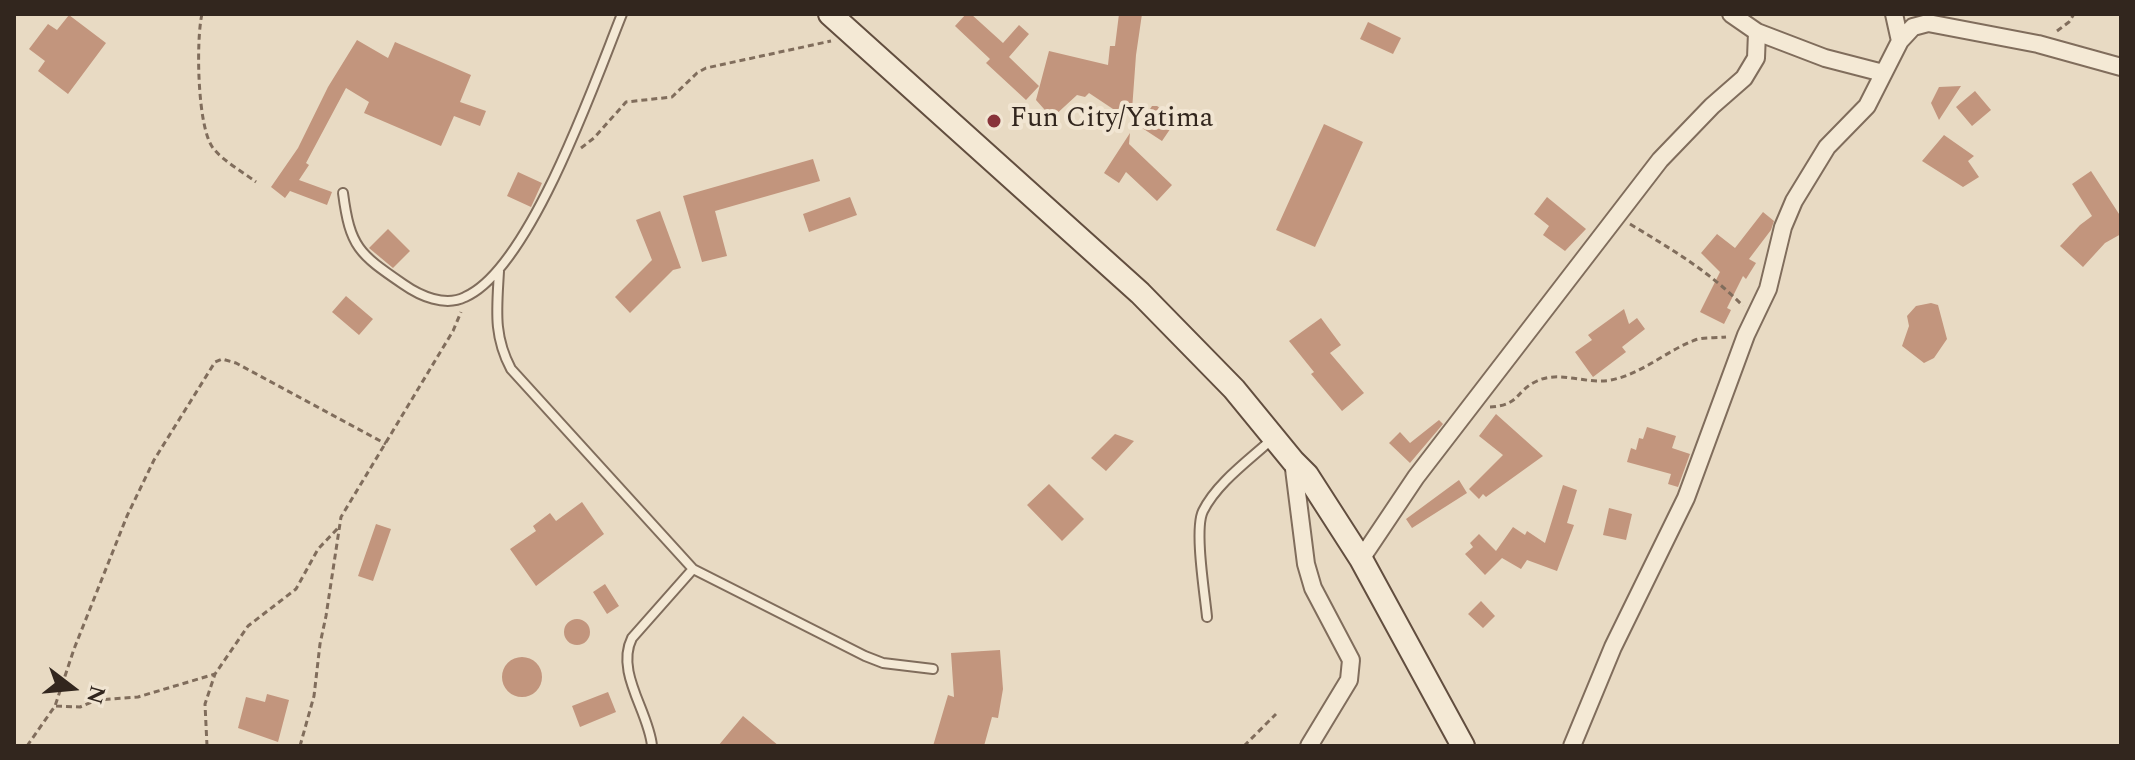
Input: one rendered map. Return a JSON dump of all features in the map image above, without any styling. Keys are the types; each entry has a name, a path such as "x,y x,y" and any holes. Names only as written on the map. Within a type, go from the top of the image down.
{"main road":[{"path":"830,14 1140,293 1234,389 1307,475 1361,559 1463,746"}],"street":[{"path":"1731,14 1757,32 1825,58 1883,73"},
{"path":"1894,14 1900,41"},
{"path":"1572,746 1613,647 1686,498 1746,335 1768,289 1783,227 1794,201 1827,147 1867,106 1900,41 1913,27 1928,23 2051,47 2121,67"},
{"path":"1361,559 1416,477 1660,160 1744,78 1756,58 1757,32"},
{"path":"1293,461 1306,564 1313,588 1351,660 1349,680 1309,746"}],"lane":[{"path":"343,193 347,225 367,260 423,295 449,301 467,297 499,271 537,211 575,133 622,14"},
{"path":"499,271 496,330 500,349 511,369 693,569 865,656 883,663 933,669"},
{"path":"1207,617 1201,562 1201,514 1229,478 1275,437"},
{"path":"652,746 633,686 628,647 632,638 693,569"}],"path":[{"path":"202,14 198,31 200,101 211,146 256,182"},
{"path":"582,148 622,104 672,97 706,68 854,36"},
{"path":"1617,216 1694,262 1720,283 1753,318"},
{"path":"300,746 314,696 339,527 346,507 453,331 467,297"},
{"path":"1469,408 1503,406 1517,400 1534,382 1544,378 1565,377 1593,382 1610,380 1633,373 1696,340 1746,335"},
{"path":"27,746 55,706 74,649 127,516 154,460 215,362 222,359 236,363 386,444"},
{"path":"207,746 205,704 215,674 248,626 296,589 318,549 339,527"},
{"path":"55,706 80,707 97,700 138,697 215,674"},
{"path":"1244,746 1276,714"}],"building":[{"path":"966,14 971,14 1003,43 1019,25 1029,34 1009,57 1039,86 1026,100 986,63 990,59 955,26"},
{"path":"1119,14 1142,14 1132,110 1113,109 1089,93 1085,97 1077,95 1052,118 1036,100 1049,51 1108,65 1110,46 1115,46"},
{"path":"69,15 106,43 68,94 38,71 45,61 29,49 48,24 57,30"},
{"path":"1368,22 1401,38 1393,54 1360,39"},
{"path":"357,40 388,58 395,42 471,75 460,102 486,111 480,126 454,116 441,146 364,113 369,102 346,88 299,180 332,192 327,205 290,191 285,198 271,187 298,148 328,87"},
{"path":"1961,86 1939,120 1931,103 1939,87"},
{"path":"1975,91 1991,110 1972,126 1956,107"},
{"path":"1152,106 1177,119 1162,141 1139,126"},
{"path":"1324,124 1363,142 1315,247 1276,230"},
{"path":"1130,133 1129,144 1172,185 1157,201 1126,172 1119,183 1104,173"},
{"path":"1944,135 1974,156 1968,161 1979,177 1963,187 1922,161"},
{"path":"813,159 820,181 715,211 727,256 702,262 683,196"},
{"path":"2091,171 2121,217 2121,234 2105,243 2083,267 2060,246 2092,216 2072,184"},
{"path":"518,172 542,183 531,207 507,196"},
{"path":"850,197 857,215 809,232 803,214"},
{"path":"1547,197 1586,229 1565,251 1543,235 1549,226 1534,214"},
{"path":"660,211 681,268 673,270 630,313 615,297 652,260 636,220"},
{"path":"1763,212 1774,221 1771,230 1749,259 1756,263 1746,279 1743,276 1727,308 1731,310 1724,324 1700,312 1720,272 1701,253 1717,234 1735,248"},
{"path":"388,229 410,251 393,268 369,248"},
{"path":"346,296 373,319 359,335 332,312"},
{"path":"1938,305 1947,339 1934,358 1924,363 1902,346 1909,326 1907,316 1916,306"},
{"path":"1624,309 1629,324 1637,318 1645,329 1622,347 1626,352 1593,377 1575,352 1592,340 1588,335"},
{"path":"1321,318 1341,345 1330,353 1364,393 1342,411 1289,341"},
{"path":"1496,414 1543,456 1479,499 1469,489 1503,455 1479,436"},
{"path":"1439,420 1443,424 1410,463 1389,443 1400,432 1410,443"},
{"path":"1647,427 1676,436 1672,448 1690,454 1678,487 1668,484 1671,474 1627,462 1631,448 1636,450 1639,438 1643,439"},
{"path":"1115,434 1134,441 1106,471 1091,458"},
{"path":"1459,480 1467,493 1412,528 1406,519"},
{"path":"1049,484 1084,519 1062,541 1027,505"},
{"path":"1563,485 1577,490 1567,523 1574,525 1557,571 1527,560 1521,569 1502,558 1485,575 1465,554 1473,547 1470,543 1479,534 1496,551 1513,527 1525,535 1527,531 1545,543"},
{"path":"582,502 604,534 536,586 510,549 536,531 533,526 550,513 556,521"},
{"path":"1609,508 1632,514 1626,540 1603,535"},
{"path":"376,524 391,529 373,581 358,576"},
{"path":"605,584 619,606 607,614 593,592"},
{"path":"1481,601 1495,616 1483,628 1468,614"},
{"path":"577,619 586,623 590,632 586,641 577,645 568,641 564,632 568,623"},
{"path":"1000,650 1003,689 998,718 992,717 984,746 933,746 948,695 954,697 951,653"},
{"path":"522,657 536,663 542,677 536,691 522,697 508,691 502,677 508,663"},
{"path":"608,692 616,712 580,727 572,706"},
{"path":"267,694 289,700 278,742 238,728 246,697 265,702"},
{"path":"743,716 779,746 718,746"}],"place":[{"name":"Fun City/Yatima","path":"994,121"}]}
